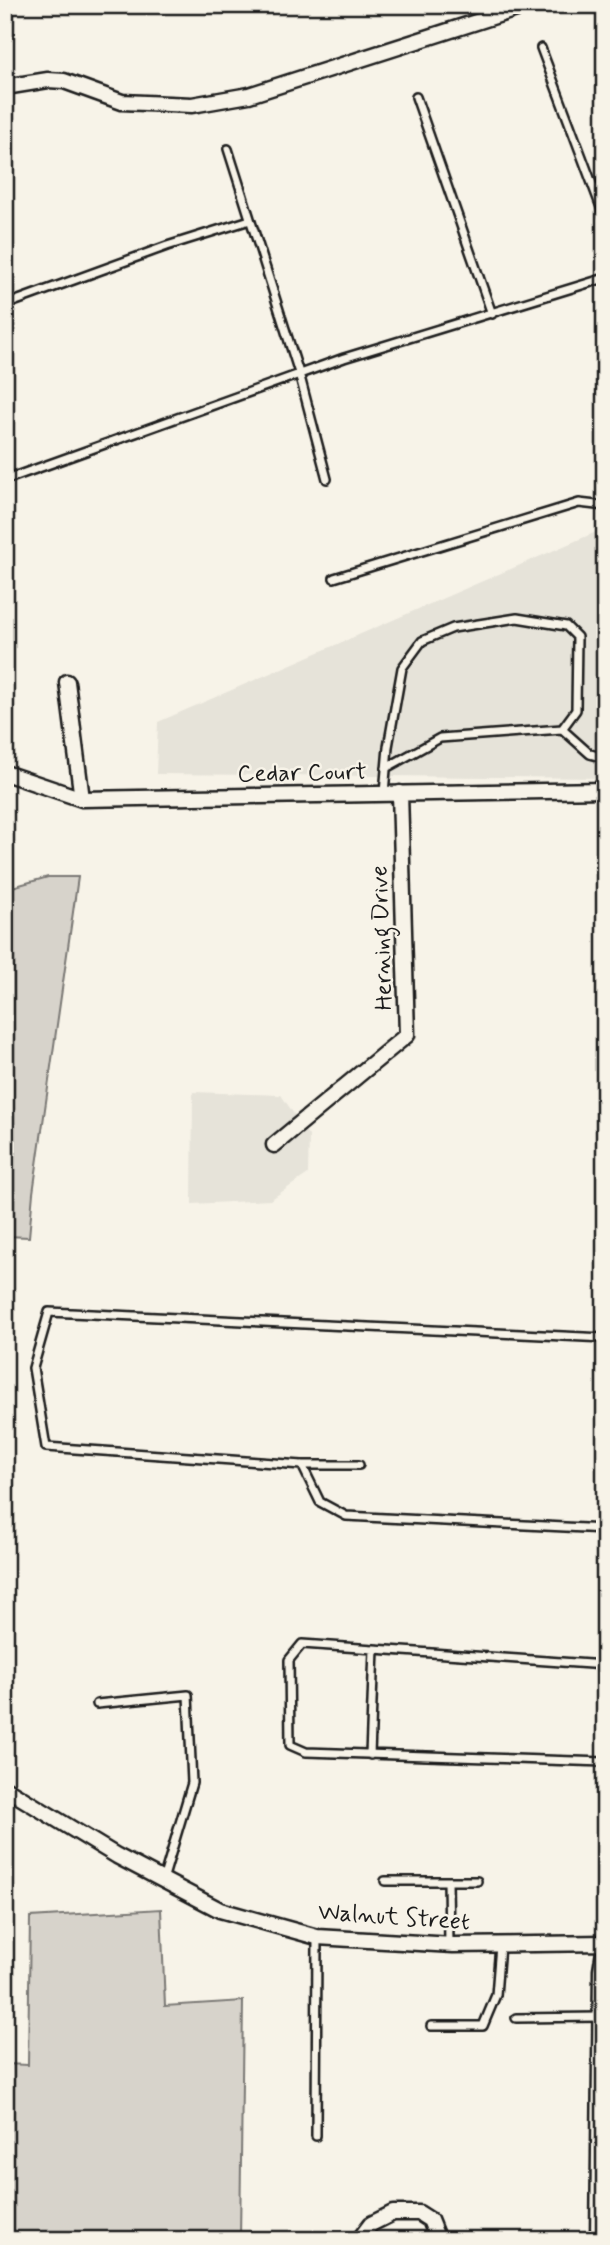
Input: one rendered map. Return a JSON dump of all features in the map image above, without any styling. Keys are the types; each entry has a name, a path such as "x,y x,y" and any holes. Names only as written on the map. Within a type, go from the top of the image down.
{"street":[{"path":"5,87 48,80 64,81 122,103 204,103 249,95 529,5"},
{"path":"67,682 82,799"},
{"name":"Cedar Court","path":"5,773 82,799 605,790"},
{"name":"Herning Drive","path":"274,1145 407,1035 400,793"},
{"name":"Walnut Street","path":"5,1788 117,1856 220,1910 317,1937 449,1944 605,1945"},
{"path":"598,2240 603,2081 601,1970 605,1945"},
{"path":"359,2240 371,2224 393,2213 419,2213 430,2220 438,2240"}],"lane":[{"path":"541,48 605,218"},
{"path":"416,97 492,314"},
{"path":"228,149 299,373 327,479"},
{"path":"5,305 167,246 250,220"},
{"path":"5,480 299,373 605,278"},
{"path":"334,578 579,503 605,506"},
{"path":"384,793 402,668 422,641 453,628 517,618 566,626 577,636 576,710 562,729"},
{"path":"386,768 412,756 440,738 562,729 590,754 605,758"},
{"path":"359,1465 302,1465 46,1447 33,1368 49,1312 605,1338"},
{"path":"302,1465 320,1502 346,1516 605,1529"},
{"path":"605,1665 302,1644 289,1660 289,1745 306,1752 605,1762"},
{"path":"370,1755 374,1649"},
{"path":"97,1704 188,1695 192,1783 163,1881"},
{"path":"385,1881 477,1881"},
{"path":"448,1881 449,1944"},
{"path":"316,2136 317,1937"},
{"path":"431,2026 482,2026 496,1995 500,1944"},
{"path":"516,2018 601,2017"}],"shaded area":[{"path":"605,298 605,778 156,774 158,722 596,532 602,326 599,300"},
{"path":"48,877 78,877 29,1237 5,1236 5,889"},
{"path":"193,1092 281,1095 309,1136 308,1174 270,1200 192,1204"},
{"path":"161,1909 165,2006 243,2001 240,2240 5,2240 5,2064 28,2065 30,1917"}]}
